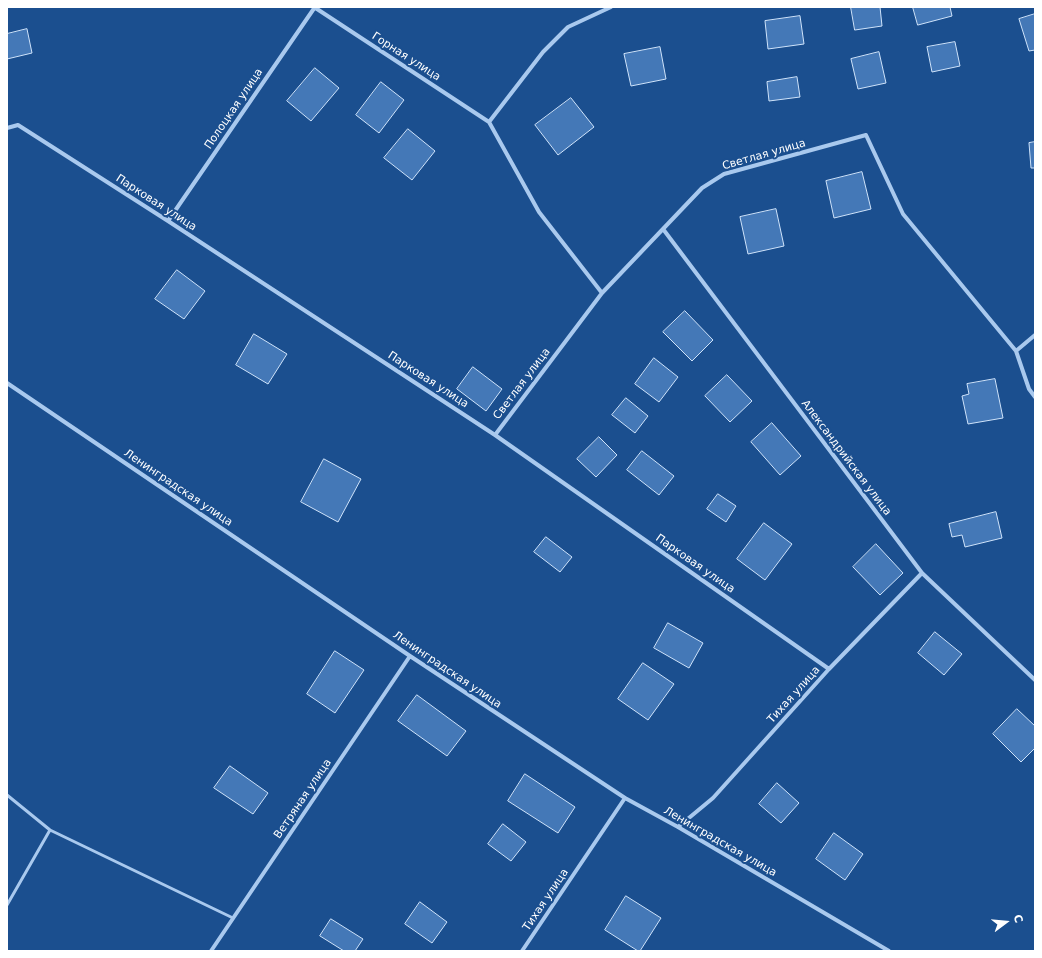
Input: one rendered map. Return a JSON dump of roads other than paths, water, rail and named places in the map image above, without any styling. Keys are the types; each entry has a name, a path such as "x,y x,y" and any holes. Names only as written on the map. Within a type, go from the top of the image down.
{"street":[{"name":"Горная улица","path":"314,7 489,122"},
{"name":"Полоцкая улица","path":"168,221 314,7"},
{"path":"602,293 539,212 489,122 544,52 568,27 611,7"},
{"name":"Парковая улица","path":"7,128 18,125 168,221 495,435 829,669"},
{"name":"Светлая улица","path":"495,435 602,293 702,188 724,174 866,135 903,214 1016,351"},
{"name":"Александрийская улица","path":"663,229 922,573 1035,680"},
{"path":"1035,336 1016,351 1029,389 1035,397"},
{"name":"Ленинградская улица","path":"7,383 410,656 624,798 678,827 889,951"},
{"name":"Тихая улица","path":"678,827 713,798 829,669 922,573"},
{"name":"Ветряная улица","path":"211,951 410,656"},
{"name":"Тихая улица","path":"522,951 624,798"}],"lane":[{"path":"7,795 50,830 233,918"},
{"path":"7,905 50,830"}]}
